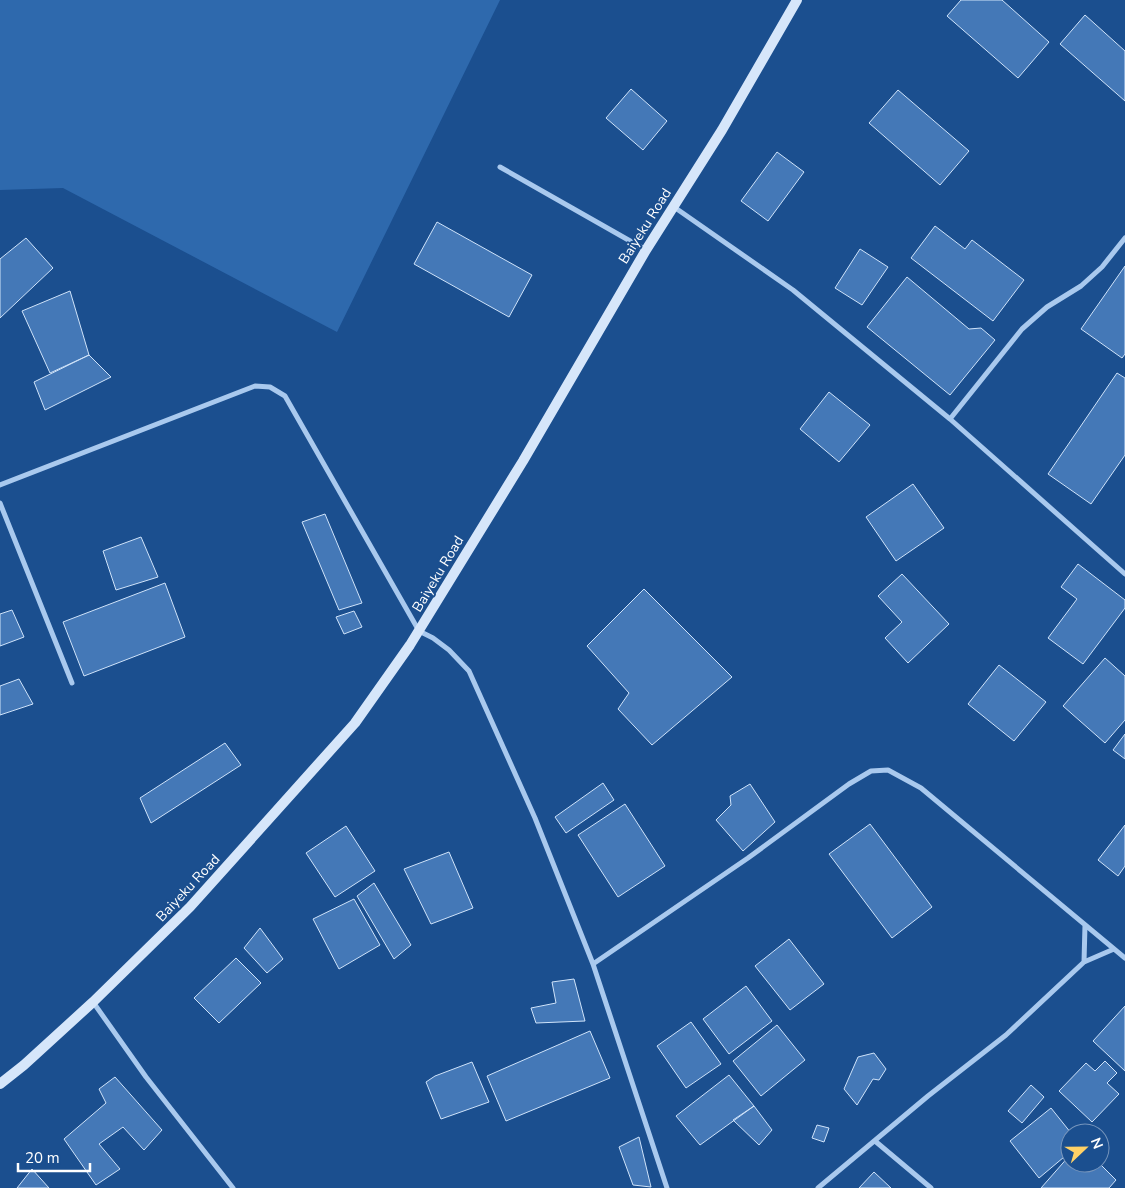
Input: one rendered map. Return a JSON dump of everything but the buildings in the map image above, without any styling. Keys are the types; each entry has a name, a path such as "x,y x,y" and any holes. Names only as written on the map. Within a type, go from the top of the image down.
{"main road":[{"name":"Baiyeku Road","path":"0,1084 24,1065 93,1002 190,907 355,723 419,630 523,461 646,250 722,130 797,0"}],"street":[{"path":"500,167 646,250"},
{"path":"673,207 793,290 950,419 1125,574"},
{"path":"950,419 1022,330 1047,306 1081,286 1102,267 1124,242"},
{"path":"0,485 255,386 270,386 285,396 419,630 449,650 469,671 535,818 593,964 667,1188"},
{"path":"0,503 72,683"},
{"path":"593,964 748,858 848,784 871,771 888,770 921,788 1125,958"},
{"path":"1084,962 1085,925"},
{"path":"818,1188 1006,1035 1084,962 1114,949"},
{"path":"93,1002 146,1077 233,1188"},
{"path":"875,1141 931,1188"}],"shaded area":[{"path":"0,0 500,0 337,332 63,188 0,190"}]}
